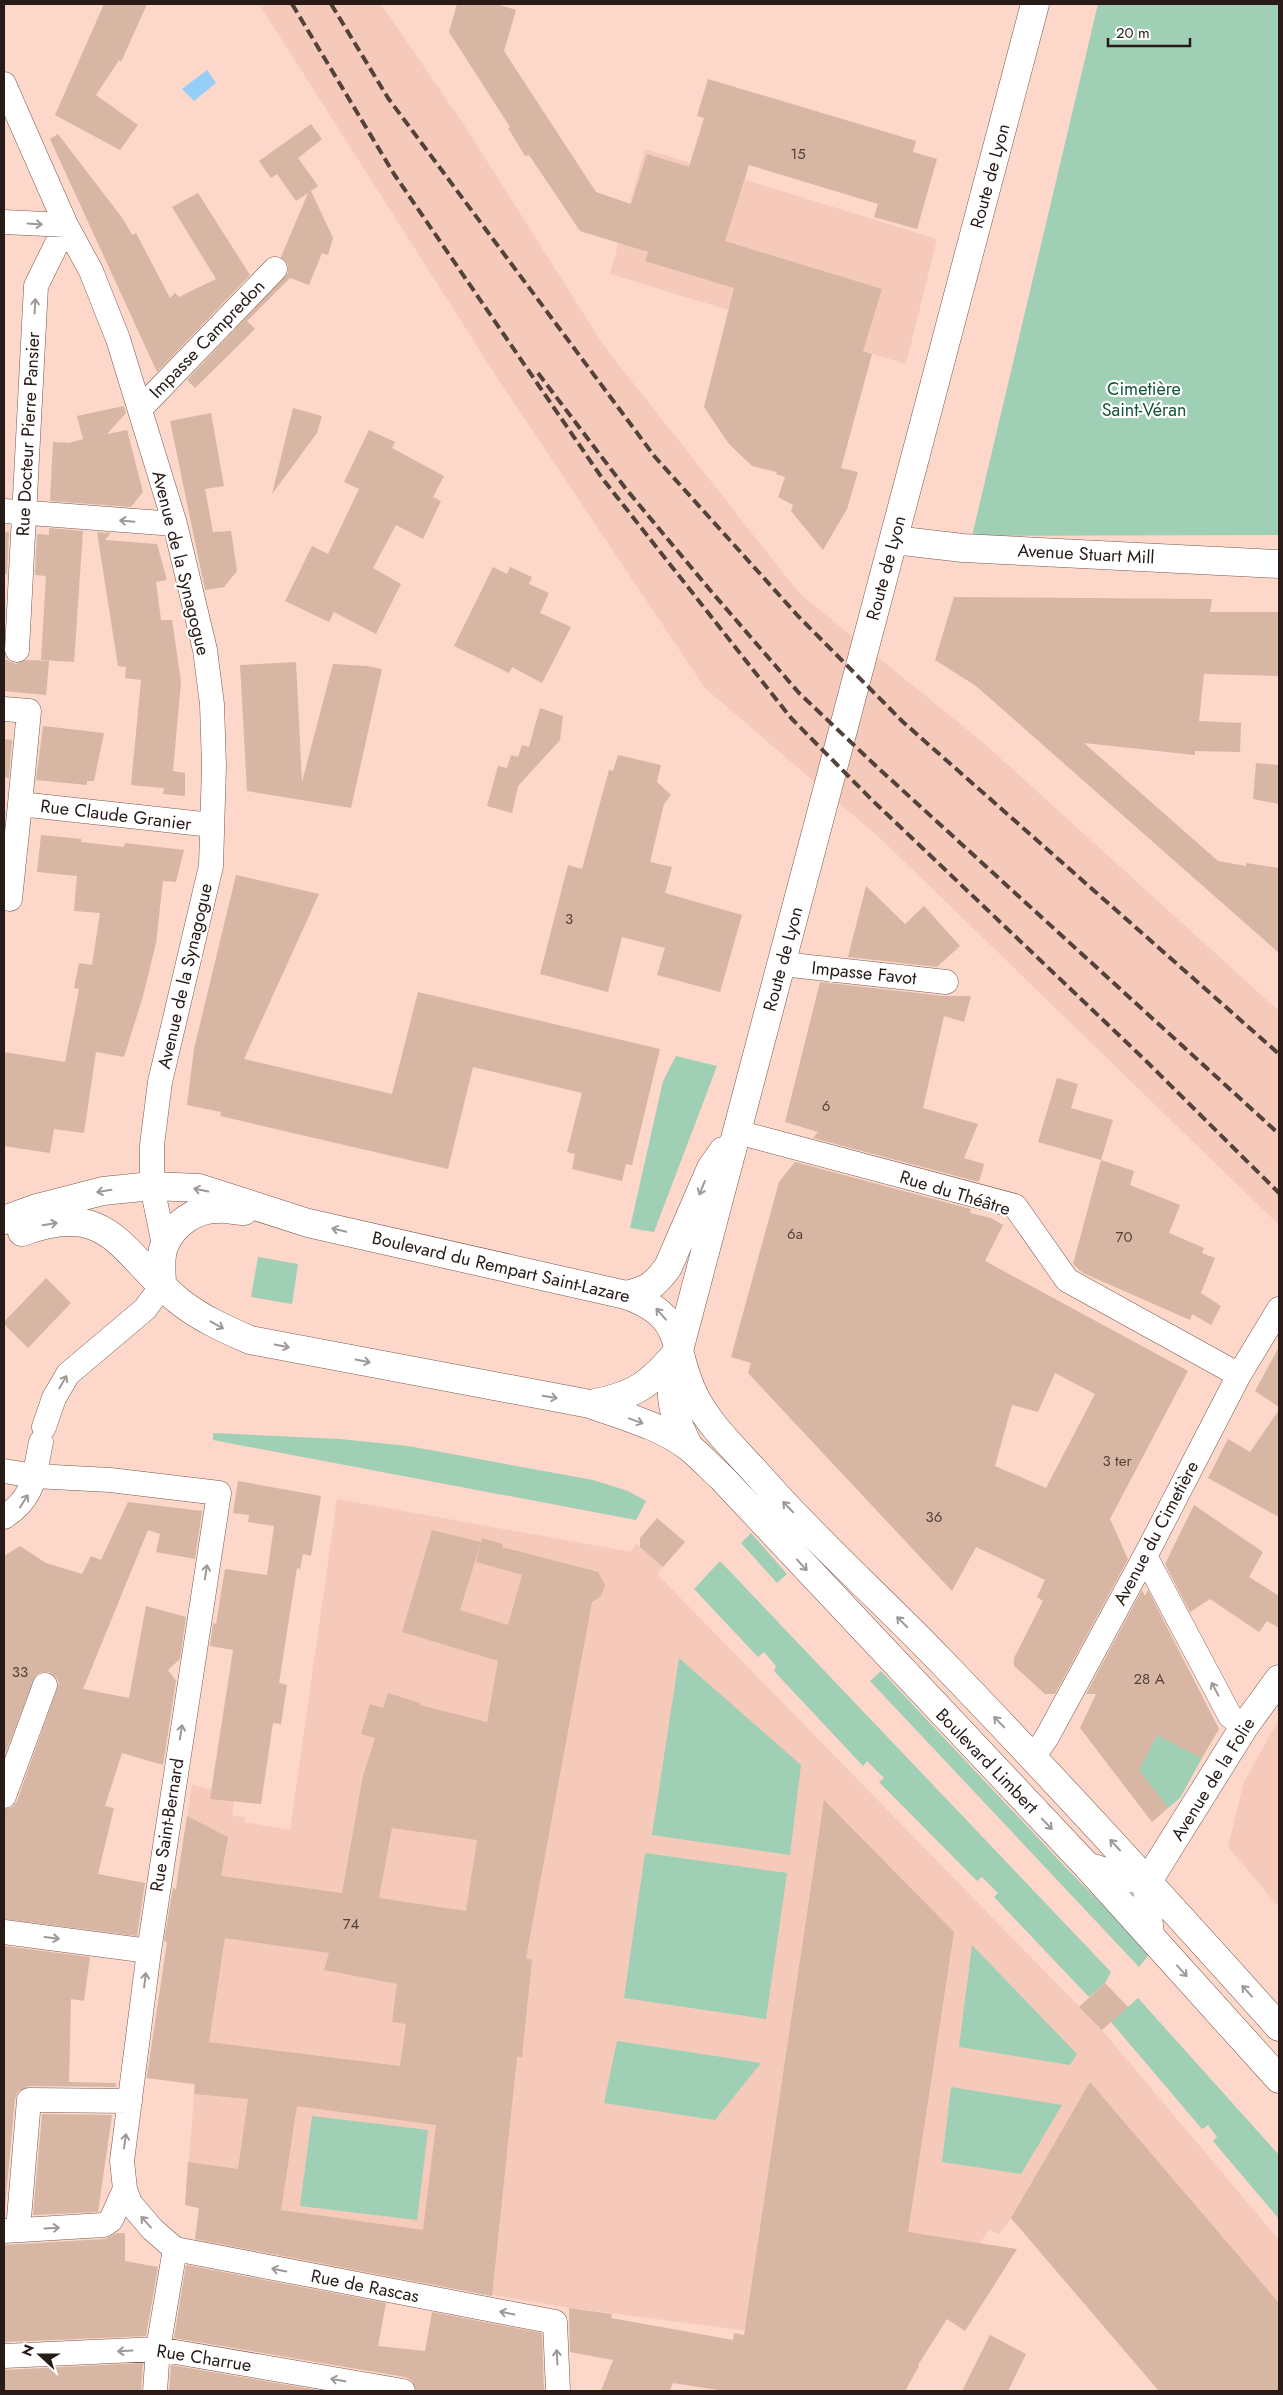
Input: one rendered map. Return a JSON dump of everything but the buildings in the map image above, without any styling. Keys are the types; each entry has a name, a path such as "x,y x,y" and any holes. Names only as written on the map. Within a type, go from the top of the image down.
{"main road":[{"name":"Route de Lyon","path":"689,1448 676,1421 670,1399 672,1377 1034,4"},
{"name":"Avenue Stuart Mill","path":"894,540 963,548 1279,564"},
{"name":"Route de Lyon","path":"626,1294 643,1291 658,1281 679,1244 711,1168 738,1132"},
{"name":"Boulevard du Rempart Saint-Lazare","path":"4,1220 37,1208 103,1191 152,1186 199,1188 280,1215 317,1225 626,1294 657,1308 673,1330 679,1350"},
{"name":"Boulevard du Rempart Saint-Lazare","path":"162,1286 161,1265 164,1245 180,1222 201,1212 216,1209 280,1215"},
{"path":"4,1238 39,1225 62,1222 91,1224 102,1228 122,1244 162,1286 202,1316 220,1327 250,1340 590,1404 641,1422 665,1433 689,1448"},
{"name":"Boulevard Limbert","path":"679,1350 694,1395 718,1430 770,1489 1033,1758 1148,1881 1279,2027"},
{"path":"590,1404 638,1391 661,1372 679,1350"},
{"name":"Boulevard Limbert","path":"689,1448 722,1478 1087,1866 1279,2079"},
{"name":"Avenue de la Folie","path":"1150,1935 1147,1907 1148,1881 1244,1727 1279,1679"},
{"path":"1087,1866 1122,1877 1148,1881"}],"street":[{"name":"Avenue de la Synagogue","path":"4,84 66,226 94,279 118,338 176,524 200,625 212,704 214,766 211,866 160,1082 152,1145 152,1186 164,1245"},
{"path":"4,222 66,226"},
{"name":"Rue Docteur Pierre Pansier","path":"17,650 14,512 36,286 66,226"},
{"name":"Impasse Campredon","path":"140,409 275,269"},
{"path":"14,512 176,524"},
{"name":"Rue Claude Granier","path":"4,709 29,711 10,899"},
{"name":"Rue Claude Granier","path":"20,804 195,825 212,825"},
{"name":"Impasse Favot","path":"782,964 946,982"},
{"name":"Rue du Théâtre","path":"738,1132 1015,1206 1067,1280 1239,1375"},
{"path":"4,1517 19,1508 27,1497 34,1476 42,1434 54,1398 68,1374 145,1309 162,1286"},
{"name":"Avenue du Cimetière","path":"1033,1758 1047,1737 1145,1556 1239,1375 1279,1309"},
{"path":"4,1471 34,1476"},
{"name":"Rue Saint-Bernard","path":"34,1476 110,1480 219,1493 148,1951 122,2161 124,2190 139,2215 175,2249"},
{"path":"1145,1556 1230,1716 1244,1727"},
{"path":"4,1796 13,1765 45,1685"},
{"path":"4,1932 148,1951"},
{"path":"124,2190 111,2220 104,2225 11,2230 29,2100 130,2101"},
{"path":"155,2391 158,2349 175,2249"},
{"name":"Rue de Rascas","path":"175,2249 555,2322 558,2391"},
{"name":"Rue Charrue","path":"4,2356 158,2349 403,2391"}],"shaded area":[{"path":"259,4 381,4 466,128 604,346 800,594 986,745 1279,1011 1279,1225 881,839 705,688 498,379"},
{"path":"645,149 937,239 906,364 610,274"},
{"path":"337,1499 631,1552 636,1543 663,1567 657,1574 1102,2030 1279,2240 1279,2391 1159,2391 1011,2218 999,2234 989,2230 980,2243 919,2353 571,2308 194,2245 199,2208 185,2205 195,2085 146,2078 192,1785 215,1790 234,1801 232,1816 245,1817 244,1822 290,1830"},
{"path":"1279,1719 1279,1907 1228,1847 1244,1782"}],"green space":[{"name":"Cimetière Saint-Véran","path":"1098,4 1279,4 1279,535 972,536"},
{"path":"676,1056 717,1066 654,1232 630,1228 663,1081"},
{"path":"258,1257 298,1264 292,1304 251,1297"},
{"path":"213,1433 340,1439 408,1446 593,1480 628,1491 646,1501 636,1520 213,1440"},
{"path":"751,1533 787,1574 777,1583 741,1543"},
{"path":"720,1561 1111,1972 1105,1983 1089,1997 994,1897 998,1893 982,1877 977,1881 879,1782 884,1778 867,1761 863,1766 774,1671 776,1666 764,1652 758,1657 694,1589"},
{"path":"679,1658 801,1765 790,1855 652,1835"},
{"path":"881,1671 1069,1871 1150,1953 1139,1967 870,1681"},
{"path":"1157,1735 1202,1758 1180,1798 1168,1808 1139,1770"},
{"path":"645,1853 787,1873 766,2019 624,1998"},
{"path":"972,1945 1077,2054 1070,2065 959,2047"},
{"path":"1138,1998 1279,2155 1279,2219 1213,2141 1217,2137 1208,2125 1202,2129 1111,2022"},
{"path":"617,2041 761,2063 715,2120 604,2103"},
{"path":"951,2087 1062,2105 1021,2174 942,2162"},
{"path":"312,2116 428,2130 417,2220 300,2206"}],"water":[{"path":"207,70 216,83 194,101 182,89"}],"railway":[{"path":"292,4 394,174 602,478 791,718 872,800 1144,1059 1279,1193"},
{"path":"331,4 388,98 655,457 798,616 903,722 1279,1054"},
{"path":"538,373 626,489 799,693 876,766 1279,1134"}]}
